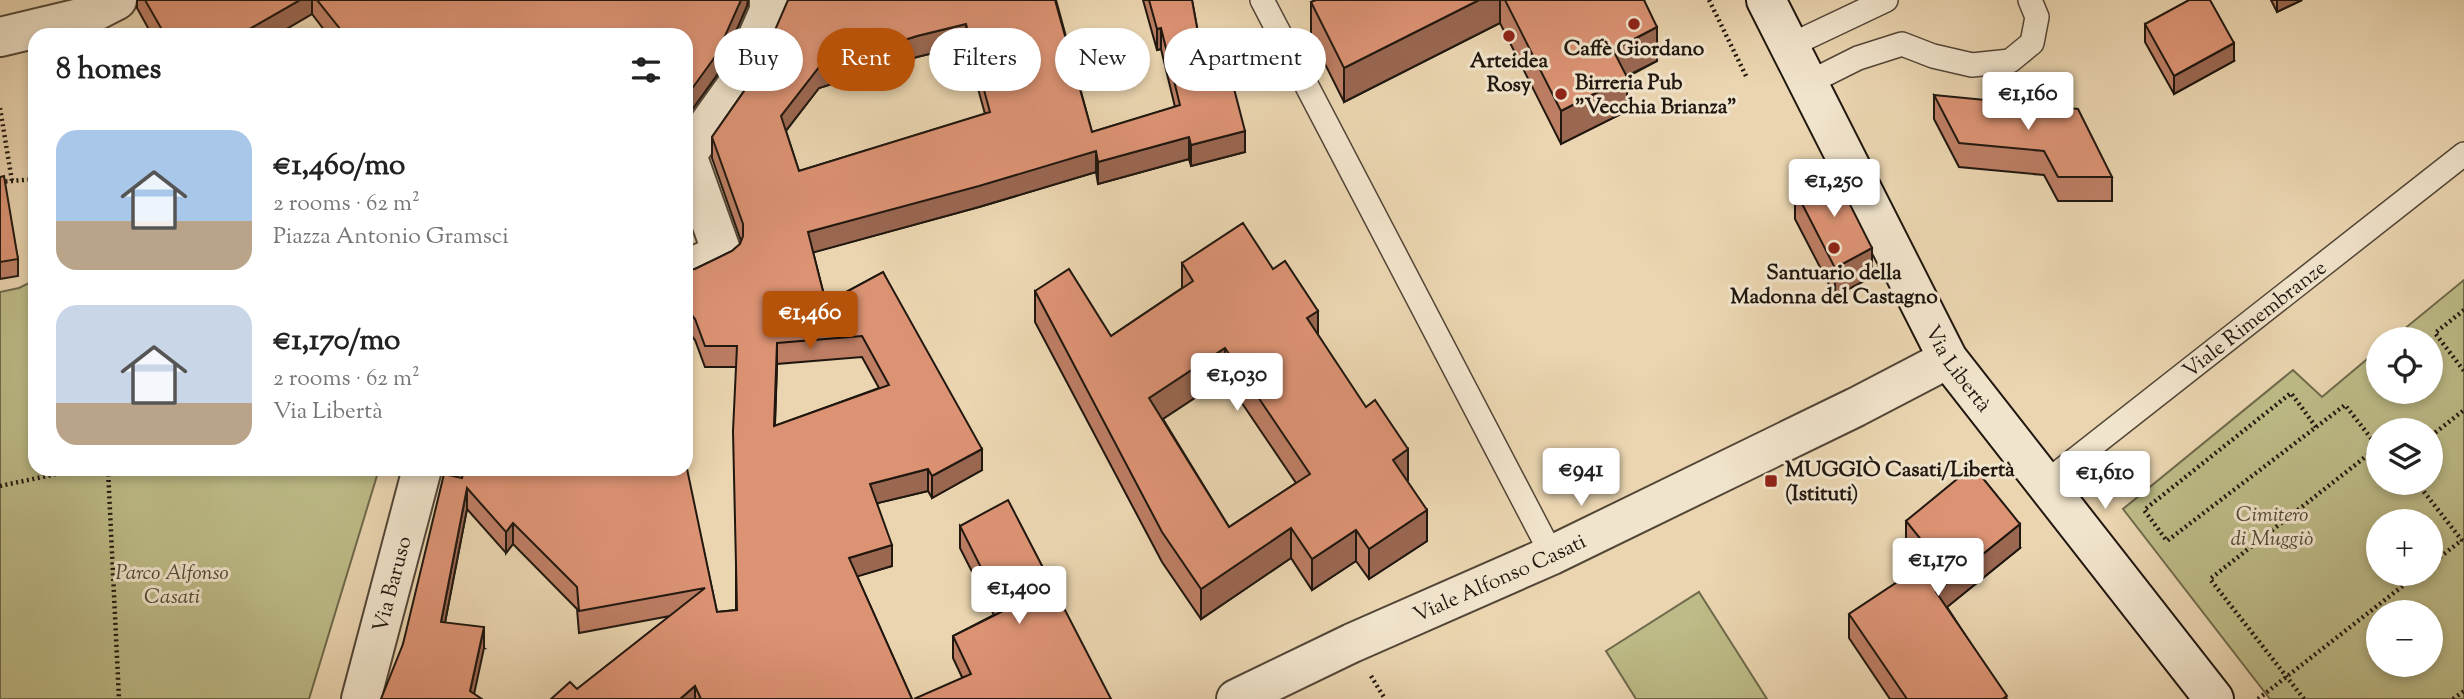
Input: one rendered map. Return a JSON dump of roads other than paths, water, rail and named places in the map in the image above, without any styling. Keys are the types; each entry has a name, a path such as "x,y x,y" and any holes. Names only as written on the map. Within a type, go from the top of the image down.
{"street":[{"path":"38,28 85,17 117,0"},
{"path":"693,145 736,86 769,11 768,0"},
{"name":"Via Libertà","path":"1766,0 1948,359 2214,699"},
{"path":"0,37 28,30"},
{"path":"693,174 722,253 693,267"},
{"name":"Viale Alfonso Casati","path":"1236,699 1352,643 1552,555 1856,407 1948,359"},
{"name":"Via Baruso","path":"361,699 420,476"}],"lane":[{"path":"1262,0 1552,555"},
{"path":"1789,47 1886,0"},
{"path":"1808,83 1858,58 1902,44 1933,56 1972,65 2010,61 2032,43 2037,18 2030,0"},
{"name":"Viale Rimembranze","path":"2045,483 2464,154"}],"place":[{"name":"Caffè Giordano","path":"1634,24"},
{"name":"Arteidea Rosy","path":"1509,36"},
{"name":"Birreria Pub \"Vecchia Brianza\"","path":"1561,94"},
{"name":"Santuario della Madonna del Castagno","path":"1834,248"},
{"name":"MUGGIÒ Casati/Libertà (Istituti)","path":"1771,481"}],"park label":[{"name":"Cimitero di Muggiò","path":"2272,526"},
{"name":"Parco Alfonso Casati","path":"172,584"}]}
